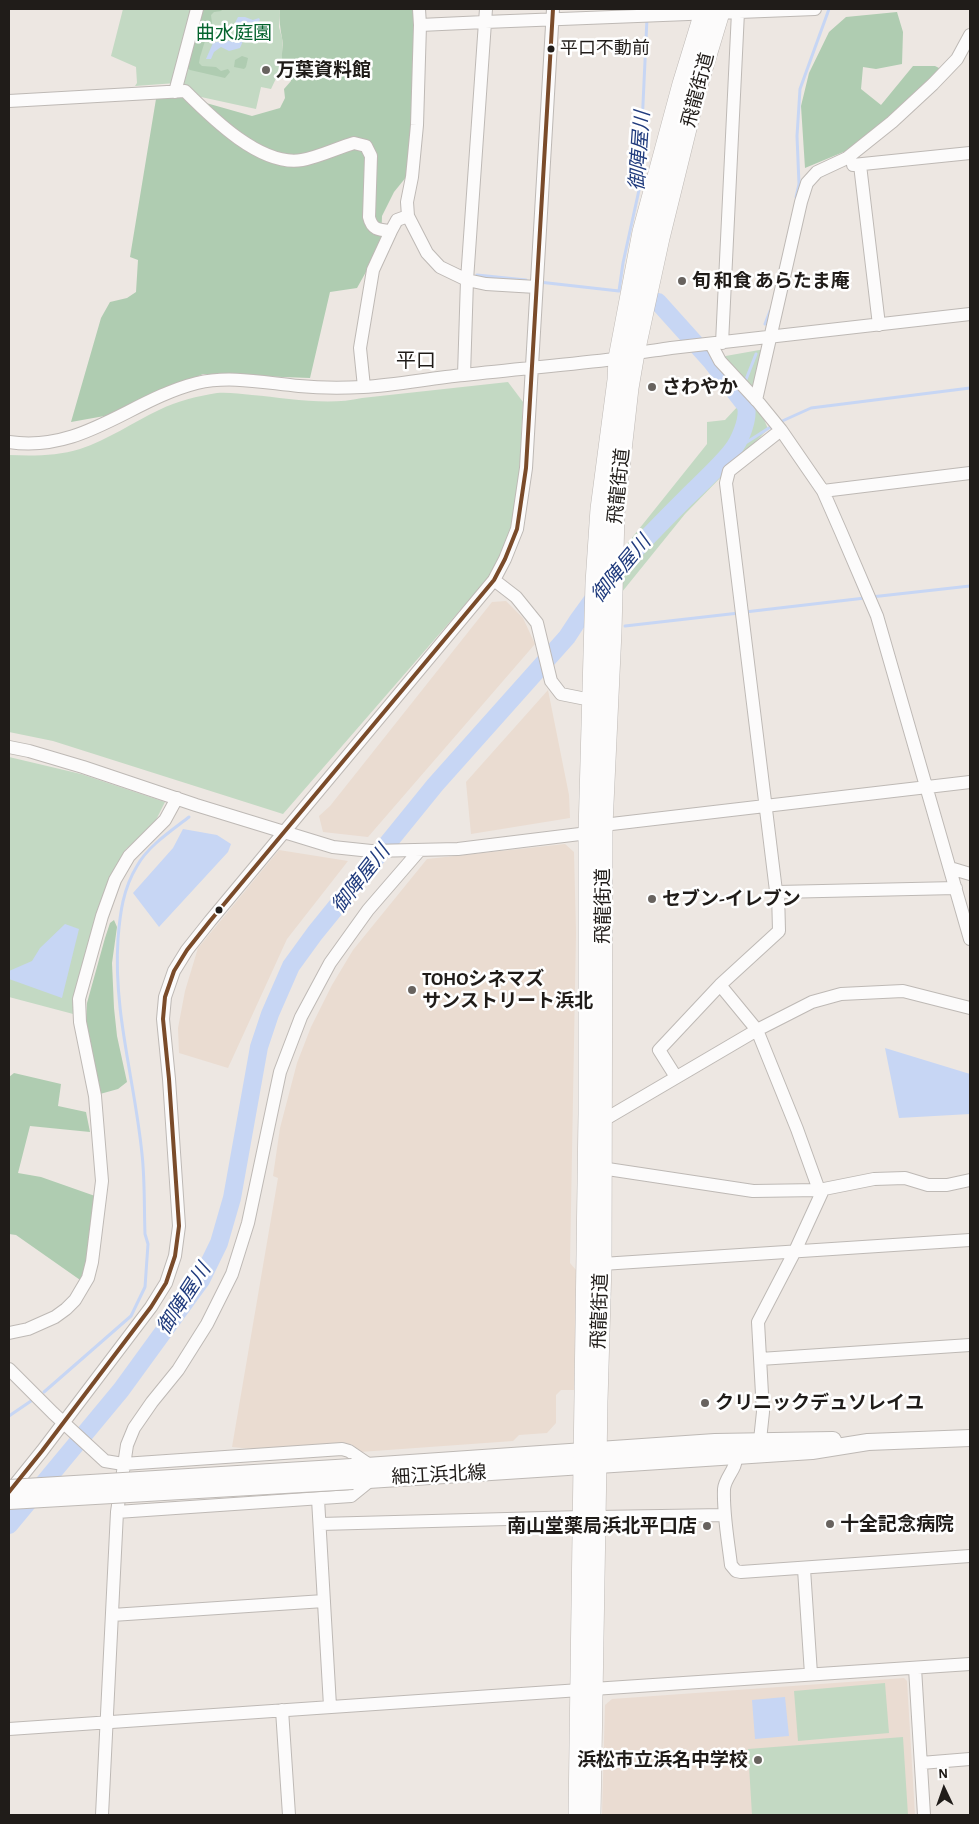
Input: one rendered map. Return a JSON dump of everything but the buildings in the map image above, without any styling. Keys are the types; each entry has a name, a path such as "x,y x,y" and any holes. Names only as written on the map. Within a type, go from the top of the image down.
{"highway":[{"name":"飛龍街道","path":"590,1458 602,1264 602,1121 596,829 591,700 595,583 600,509 617,380 627,356 660,238 717,11"},
{"name":"飛龍街道","path":"578,1815 586,1689 590,1517 588,1114 596,829 612,606 615,512 629,388 627,356"},
{"name":"飛龍街道","path":"586,1689 591,1815"}],"main road":[{"name":"細江浜北線","path":"590,1458 736,1456 812,1450 868,1442 970,1438"},
{"name":"細江浜北線","path":"9,1490 372,1473 590,1458 760,1440 821,1439 868,1442"},
{"name":"細江浜北線","path":"9,1501 352,1474"}],"street":[{"path":"175,92 197,9"},
{"path":"419,9 417,125 412,178 407,202 408,216 427,253 440,267 468,280 486,284 536,287"},
{"path":"464,375 468,280 486,9"},
{"path":"420,25 485,22 553,15 646,16 717,11 815,9"},
{"path":"717,11 716,343 720,360 781,430 823,490 877,616 970,939"},
{"path":"9,1490 42,1451 151,1307 166,1283 175,1256 179,1226 163,1019 165,997 174,971 187,950 210,921 494,580 517,529 526,468 533,369 536,287 553,15"},
{"path":"752,395 770,338 801,202 808,183 817,172 847,158 892,122 957,59 970,35"},
{"path":"9,101 185,91 247,144 278,159 301,160 354,143 366,146 371,156 369,217 371,224 377,230 390,231"},
{"path":"833,164 860,165 970,153"},
{"path":"860,165 879,325"},
{"path":"364,387 360,348 373,270 390,231 397,220 408,216"},
{"path":"9,442 46,442 71,438 96,428 165,394 205,382 234,380 318,387 364,387 533,369 689,346 970,314"},
{"path":"676,1077 659,1050 720,985 779,931 778,892 776,891 765,806 726,483 730,471 781,430"},
{"path":"823,490 970,472"},
{"path":"494,580 516,597 537,623 551,681 561,694 591,700"},
{"path":"9,747 83,767 333,847 370,851 458,849 765,806 970,782"},
{"path":"9,1333 28,1329 55,1317 74,1300 88,1278 92,1262 102,1181 95,1096 80,1022 79,999 115,880 129,856 165,820 177,798"},
{"path":"102,1815 117,1512 127,1445 134,1428 178,1370 207,1324 232,1274 248,1223 280,1072 301,1017 330,963 413,851"},
{"path":"950,868 970,874"},
{"path":"778,892 956,888"},
{"path":"720,985 757,1030 821,1190 795,1251 758,1322 763,1412 760,1440"},
{"path":"602,1121 757,1030 812,1002 841,994 903,991 970,1008"},
{"path":"601,1168 753,1191 821,1190 874,1179 905,1178 928,1185 947,1185 970,1180"},
{"path":"602,1264 970,1240"},
{"path":"760,1359 970,1345"},
{"path":"9,1369 53,1414 63,1421 105,1461 124,1464 342,1449 349,1451 372,1473 351,1496 117,1512"},
{"path":"736,1456 736,1463 724,1487 725,1515 731,1565 736,1571 970,1556"},
{"path":"318,1498 330,1706"},
{"path":"320,1524 725,1515"},
{"path":"804,1568 811,1674"},
{"path":"112,1615 324,1601"},
{"path":"9,1729 970,1664"},
{"path":"915,1668 924,1815"},
{"path":"282,1710 289,1815"},
{"path":"921,1763 970,1759"}],"shaded area":[{"path":"506,601 523,618 535,644 368,837 323,832 319,816 330,806 492,602"},
{"path":"548,690 569,795 570,818 471,834 466,782"},
{"path":"565,844 574,852 576,933 570,1263 576,1270 574,1390 561,1390 556,1395 556,1423 547,1433 519,1435 513,1441 360,1452 351,1444 263,1450 232,1447 278,1178 273,1176 280,1128 297,1063 311,1027 332,985 353,950 427,859"},
{"path":"279,850 348,861 287,939 228,1068 179,1053 178,1028 185,991 198,948"},
{"name":"浜松市立浜名中学校","path":"904,1678 907,1681 915,1815 602,1815 605,1705 612,1699"}],"green space":[{"name":"曲水庭園","path":"123,9 280,9 279,27 282,38 283,64 271,89 261,87 256,109 192,95 176,83 135,86 137,83 136,67 111,56"},
{"path":"199,9 223,9 211,15 212,23 199,63 202,66 216,67 221,71 228,69 230,72 225,78 190,70 186,67"},
{"path":"280,9 415,9 415,91 407,176 394,192 382,216 381,245 357,288 330,292 310,378 203,374 110,415 71,422 101,318 110,302 127,298 136,292 138,260 130,257 156,99 185,97 252,116 280,108 285,98 284,89 291,81 291,72 286,68 282,60 283,43"},
{"path":"897,12 903,32 902,64 876,69 863,67 861,89 881,105 913,66 935,66 943,70 853,148 805,168 801,106 809,73 829,32 846,17"},
{"path":"242,56 248,58 246,67 244,69 234,67 235,60"},
{"path":"765,349 756,400 768,429 685,514 622,592 623,549 707,444 707,422 725,420 739,405 720,357"},
{"path":"508,382 523,402 517,493 508,537 499,558 488,578 283,814 53,741 9,732 9,455 45,455 80,449 100,441 166,407 188,399 217,393 234,393 307,401 335,401"},
{"path":"9,757 81,774 165,802 153,826 126,849 111,878 77,1015 9,997"},
{"path":"114,920 117,927 112,963 114,1008 117,1036 127,1082 118,1089 100,1094 86,1022 87,1003 105,938 110,923"},
{"path":"14,1073 61,1084 58,1106 86,1112 90,1132 30,1126 18,1173 41,1177 95,1196 83,1282 16,1235 9,1234 9,1077"},
{"path":"885,1683 889,1733 798,1741 794,1691"},
{"path":"903,1737 908,1815 752,1815 748,1749"}],"water":[{"path":"238,17 253,20 259,18 260,20 256,27 248,22 239,24 243,35 248,38 243,41 240,48 229,51 221,47 214,52 211,59 206,59 213,43 225,40 233,42 238,39 239,34 234,25"},
{"path":"183,829 217,835 231,844 228,852 159,927 133,893 173,848"},
{"path":"65,924 79,929 62,998 9,979 9,971 32,961 40,948"},
{"path":"885,1048 970,1074 970,1114 899,1118"},
{"path":"785,1697 789,1736 755,1739 752,1700"}],"waterway":[{"path":"796,197 799,184 797,136 800,89 829,9"},
{"name":"御陣屋川","path":"539,282 619,291 623,263 639,190 647,18"},
{"path":"477,275 526,280"},
{"name":"御陣屋川","path":"9,1525 121,1390 201,1280 219,1243 232,1198 259,1047 270,1014 291,966 315,933 435,785 567,637 593,599 622,564 721,464 738,442 745,423 746,406 711,361 658,302"},
{"path":"765,324 770,311"},
{"path":"745,382 756,354"},
{"path":"780,422 811,408 970,388"},
{"path":"733,451 772,426"},
{"path":"871,597 970,586"},
{"path":"745,612 865,598"},
{"path":"625,626 739,613"},
{"name":"御陣屋川","path":"576,623 584,623"},
{"path":"44,1392 131,1316 145,1287 148,1244 145,1234 143,1164 122,1020 117,966 118,939 125,892 137,866 154,845 189,817"},
{"path":"9,1416 31,1401"}],"transit line":[{"path":"9,1492 151,1307 166,1283 175,1256 179,1226 163,1019 165,997 174,971 187,950 210,921 494,580 517,529 526,468 553,9"}],"place":[{"name":"平口不動前","path":"551,49"},
{"name":"万葉資料館","path":"266,70"},
{"name":"旬 和食 あらたま庵","path":"682,281"},
{"name":"さわやか","path":"652,387"},
{"name":"セブン-イレブン","path":"652,899"},
{"name":"TOHOシネマズ サンストリート浜北","path":"412,990"},
{"name":"クリニックデュソレイユ","path":"705,1403"},
{"name":"十全記念病院","path":"830,1524"},
{"name":"南山堂薬局浜北平口店","path":"707,1526"},
{"name":"浜松市立浜名中学校","path":"758,1760"}],"district":[{"name":"平口","path":"416,361"}]}
